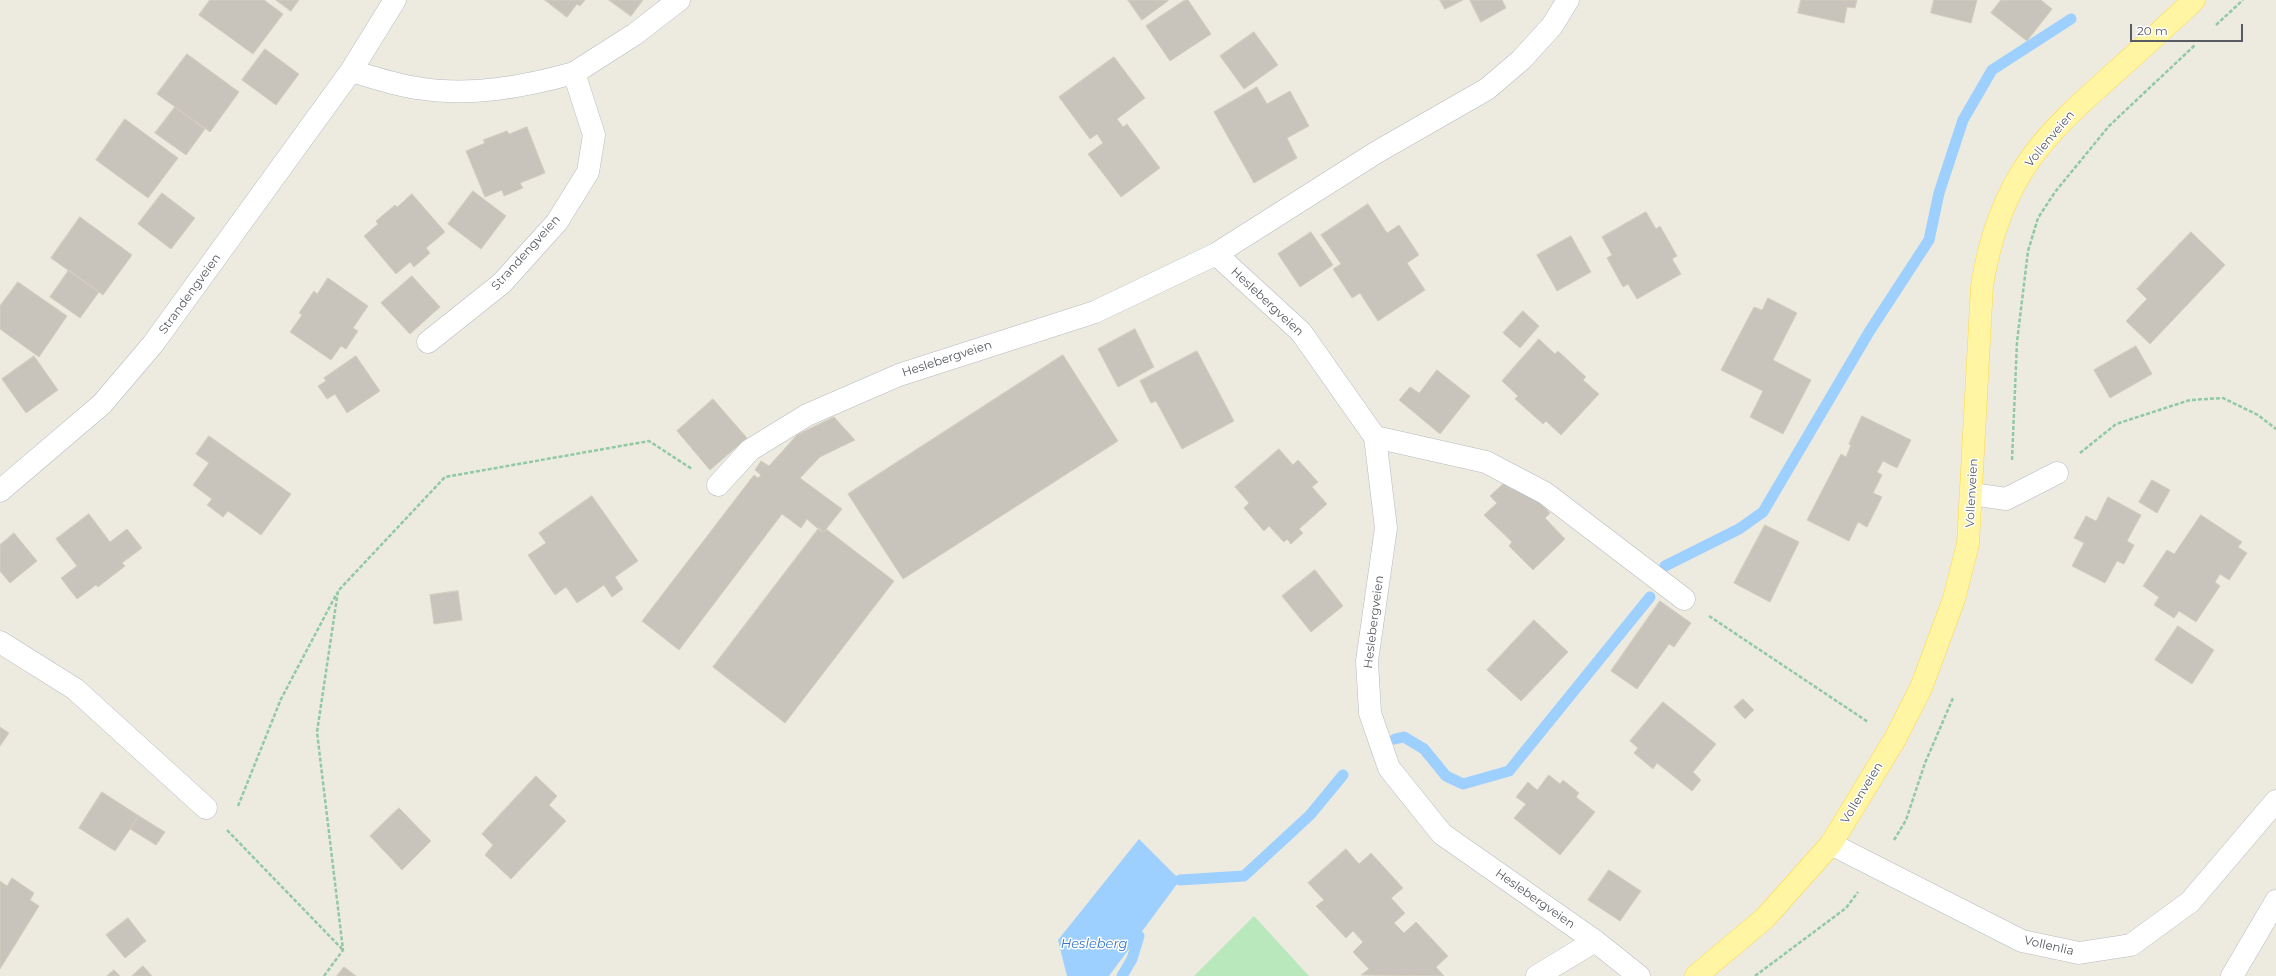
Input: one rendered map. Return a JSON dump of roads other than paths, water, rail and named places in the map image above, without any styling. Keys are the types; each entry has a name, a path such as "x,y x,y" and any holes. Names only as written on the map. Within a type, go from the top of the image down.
{"main road":[{"name":"Vollenveien","path":"1696,976 1765,918 1831,844 1895,739 1921,688 1954,599 1968,544 1972,494 1982,286 1986,261 1999,216 2028,161 2050,134 2074,110 2194,0"}],"street":[{"name":"Strandengveien","path":"0,491 102,404 148,350 351,71 395,0"},
{"path":"351,71 416,88 475,92 530,85 574,73 635,34 679,0"},
{"name":"Heslebergveien","path":"718,485 750,450 807,415 899,375 1095,312 1216,254 1376,152 1487,89 1521,60 1552,26 1568,0"},
{"name":"Strandengveien","path":"428,342 502,283 557,222 588,172 594,135 574,73"},
{"name":"Heslebergveien","path":"1216,254 1301,332 1375,437 1386,528 1367,668 1370,713 1389,768 1442,834 1595,940 1639,976"},
{"path":"1375,437 1486,462 1545,493 1684,599"},
{"path":"1972,494 2006,499 2057,473"},
{"path":"0,642 75,689 206,808"},
{"name":"Vollenlia","path":"1831,844 2022,941 2079,953 2131,945 2190,902 2276,801"},
{"path":"2232,976 2276,901"},
{"path":"1537,976 1595,940"}],"water":[{"name":"Hesleberg","path":"1139,839 1180,880 1109,976 1067,976 1058,940"}],"waterway":[{"path":"1665,566 1739,529 1763,512 1869,332 1929,240 1939,193 1963,120 1992,70 2071,19"},
{"path":"1395,739 1404,737 1424,749 1446,776 1463,784 1509,771 1650,597"},
{"path":"1180,880 1244,876 1310,815 1343,775"},
{"path":"1122,976 1132,959 1139,936"}]}
